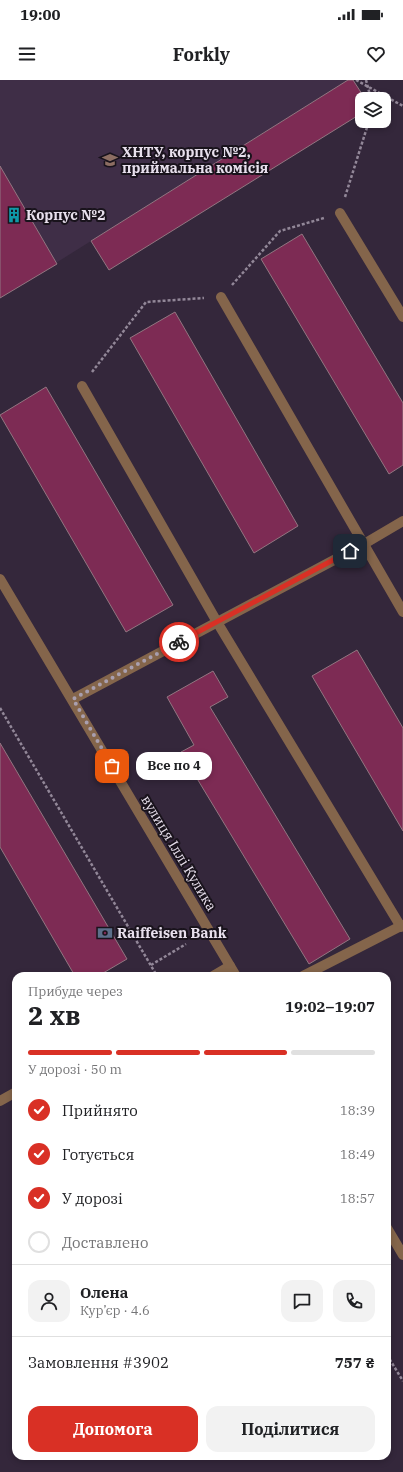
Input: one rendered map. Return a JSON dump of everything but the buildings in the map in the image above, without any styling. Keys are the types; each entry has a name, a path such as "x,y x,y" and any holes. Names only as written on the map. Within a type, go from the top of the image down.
{"street":[{"path":"340,213 403,317"},
{"path":"221,297 403,612"},
{"path":"82,386 217,622 402,926 311,972"},
{"path":"73,699 364,544 403,521"},
{"name":"вулиця Іллі Кулика","path":"0,579 73,699 234,972"},
{"path":"220,972 230,966"},
{"path":"0,1101 12,1094"},
{"path":"391,1235 403,1255"}],"path":[{"path":"356,80 403,106"},
{"path":"366,80 369,92"},
{"path":"82,386 146,302 221,297 280,231 340,213 367,128"},
{"path":"0,708 155,972"},
{"path":"151,965 186,944"},
{"path":"391,1362 403,1381"}],"shaded area":[{"name":"ХНТУ, корпус №2, приймальна комісія","path":"0,80 348,80 0,298"}],"way so far":[{"path":"112,766 73,699 179,642"}],"place":[{"name":"ХНТУ, корпус №2, приймальна комісія","path":"110,160"},
{"name":"Корпус №2","path":"14,215"},
{"name":"Все по 4","path":"112,766"},
{"name":"Raiffeisen Bank","path":"105,933"}],"route":[{"path":"179,642 350,551"}]}
